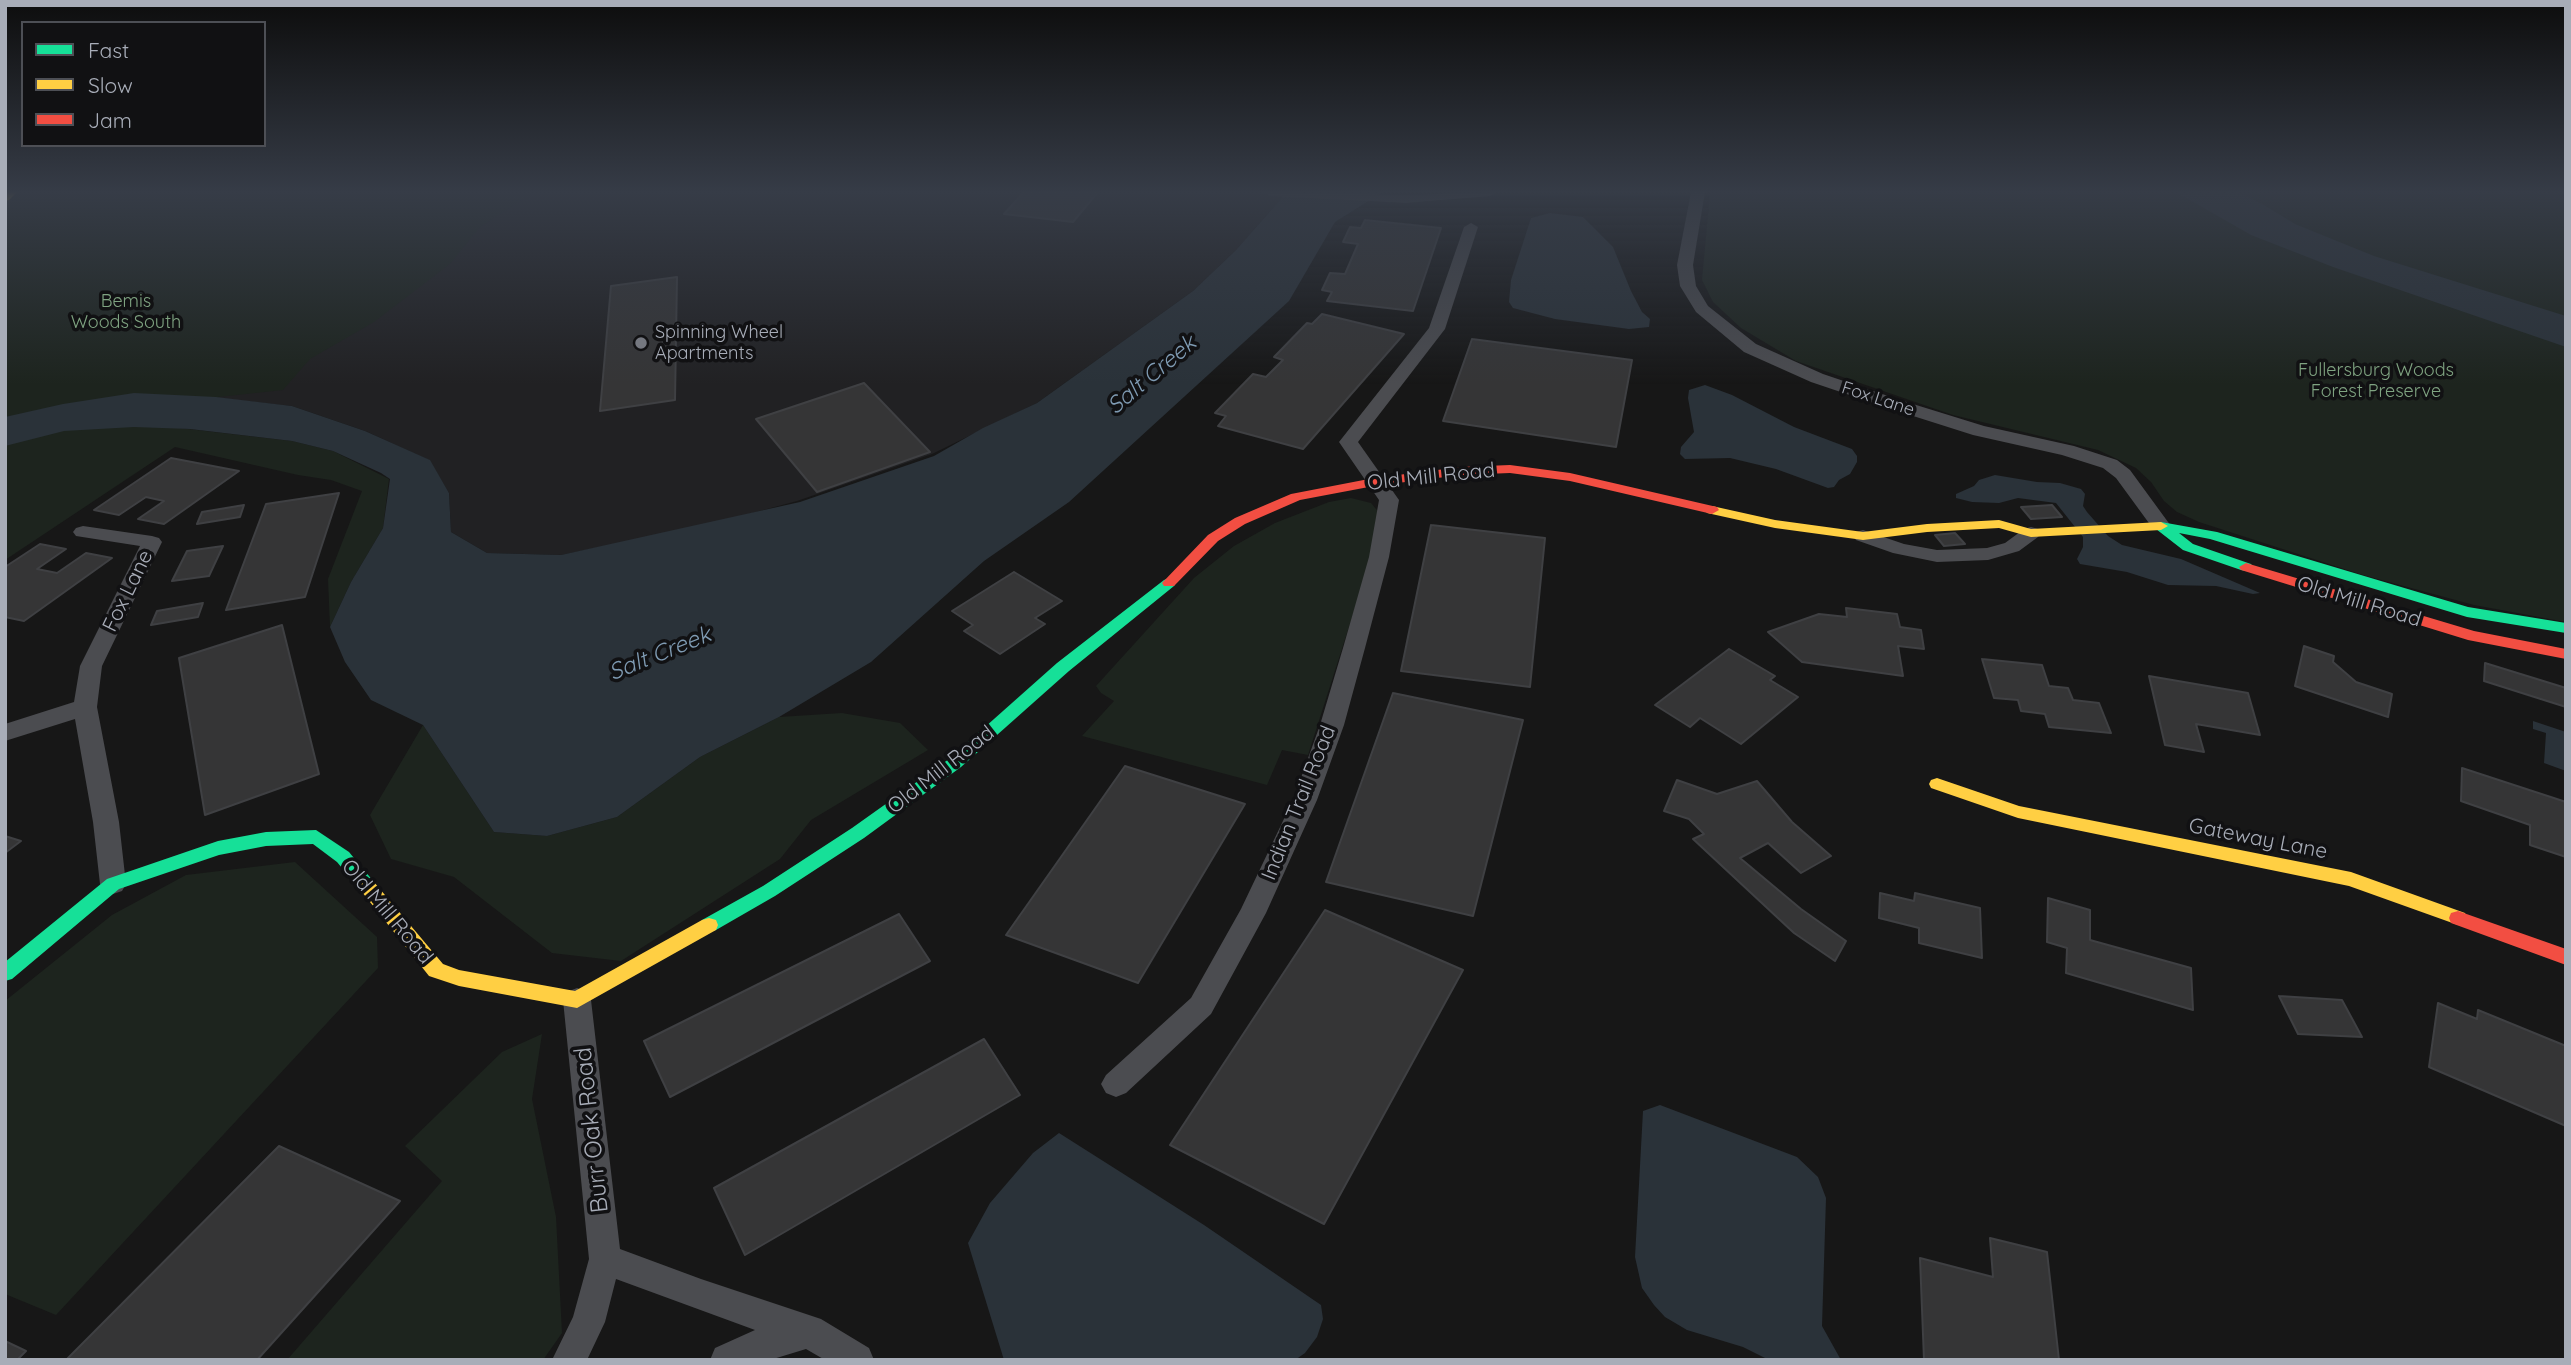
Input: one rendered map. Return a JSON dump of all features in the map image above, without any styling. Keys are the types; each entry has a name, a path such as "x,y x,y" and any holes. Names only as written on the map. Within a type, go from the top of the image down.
{"main road":[{"name":"Old Mill Road","path":"113,884 218,848 266,839 316,837 343,858 436,970 459,978 577,1000 769,891 858,833 955,762 1063,667 1166,586 1213,538 1240,521 1296,497 1374,482 1461,471 1510,469 1570,477 1775,524 1863,536 1927,528 1999,524 2031,533 2161,526 2212,534 2468,612 2566,628"},
{"name":"Old Mill Road","path":"2161,526 2188,547 2270,575 2473,636 2566,654"},
{"name":"Gateway Lane","path":"1937,784 2018,813 2351,878 2566,957"},
{"path":"5,973 113,884"}],"street":[{"name":"Indian Trail Road","path":"1116,1084 1201,1006 1253,913 1305,800 1332,725 1379,557 1389,500 1348,442 1437,328 1461,256"},
{"name":"Fox Lane","path":"1687,256 1688,286 1702,309 1750,348 1817,378 1894,404 1980,431 2067,450 2110,464 2123,474 2161,526"},
{"name":"Fox Lane","path":"83,532 152,542 91,666 85,707"},
{"name":"Old Mill Road","path":"1863,536 1900,549 1937,556 1988,554 2012,547 2031,533"},
{"path":"5,733 85,707 106,822 113,884"},
{"name":"Burr Oak Road","path":"569,1360 587,1322 605,1259 577,1000"},
{"path":"605,1259 701,1296 809,1331 857,1360"},
{"path":"727,1360 752,1348 809,1331"}],"shaded area":[{"path":"434,256 1230,256 1193,291 1037,403 932,454 797,501 700,527 561,555 487,553 451,532 449,493 429,460 365,431 292,406 217,398"}],"green space":[{"name":"Bemis Woods South","path":"5,256 457,256 450,264 374,322 310,359 283,390 218,397 171,427 292,441 333,451 389,479 383,528 351,582 330,627 328,579 362,491 331,480 175,447 5,560"},
{"name":"Fullersburg Woods Forest Preserve","path":"1704,256 2566,256 2566,622 2474,605 2363,575 2199,522 2177,512 2164,501 2151,482 2136,468 2098,450 1953,415 1796,361 1741,328 1713,302 1702,280"},
{"path":"1351,498 1371,503 1381,515 1371,558 1308,755 1282,750 1267,785 1082,736 1114,701 1101,693 1096,686 1194,578 1234,546 1275,523 1329,502"},
{"path":"842,713 900,723 928,750 811,820 780,859 621,961 552,953 454,877 391,859 370,815 423,725 494,832 547,836 617,817 700,757 779,717"},
{"path":"295,862 377,937 378,968 56,1315 5,1294 5,1001 112,915 186,875"},
{"path":"542,1034 532,1099 556,1217 562,1333 543,1360 287,1360 442,1181 405,1146 502,1052"}],"water":[{"name":"Salt Creek","path":"1230,256 1315,256 1289,301 1069,502 984,561 871,662 779,717 700,757 617,817 547,836 494,832 423,725 371,700 345,662 330,627 351,582 383,528 390,479 333,451 292,441 190,429 134,427 64,431 5,446 5,417 63,404 134,393 216,397 292,406 365,431 430,460 449,493 451,532 487,553 561,555 800,502 934,456 983,428 1037,403 1193,291"},
{"path":"1519,256 1617,256 1642,312 1650,319 1649,327 1629,329 1555,319 1513,308 1509,302 1511,280"},
{"path":"2304,256 2373,256 2566,316 2566,347"},
{"path":"1705,385 1732,395 1794,427 1852,449 1857,456 1857,462 1850,474 1839,480 1834,487 1828,488 1776,469 1730,458 1685,459 1680,454 1681,447 1694,432 1689,390"},
{"path":"1995,475 2060,483 2081,489 2085,494 2083,506 2087,512 2108,536 2122,545 2181,559 2260,593 2216,586 2168,585 2127,572 2080,564 2077,559 2083,547 2083,537 2056,503 2018,498 1999,503 1972,502 1956,498 1956,494 1974,486 1979,480"},
{"path":"2533,721 2566,732 2566,771 2544,763 2546,733 2533,729"},
{"path":"1660,1105 1797,1157 1818,1177 1826,1198 1822,1326 1841,1360 1769,1360 1743,1347 1687,1330 1665,1317 1654,1305 1642,1288 1635,1257 1643,1111"},
{"path":"1059,1133 1204,1225 1321,1305 1323,1319 1317,1337 1305,1353 1295,1360 1004,1360 968,1243 990,1203 1033,1153"}],"building":[{"path":"1353,256 1432,256 1413,311 1327,301 1332,292 1322,290 1330,273 1345,274"},
{"name":"Spinning Wheel Apartments","path":"677,277 675,400 600,411 611,286"},
{"path":"1322,314 1404,334 1303,449 1218,426 1226,416 1215,413 1253,374 1266,377 1283,360 1274,357 1307,323 1312,324"},
{"path":"1472,339 1632,360 1616,447 1443,421"},
{"path":"864,383 930,452 817,492 756,419"},
{"path":"171,458 239,471 164,524 138,519 164,501 146,497 119,515 94,510"},
{"path":"339,493 305,597 226,610 266,504"},
{"path":"244,505 240,517 197,524 202,512"},
{"path":"2052,505 2062,517 2031,519 2021,507"},
{"path":"1431,525 1545,538 1530,687 1401,671"},
{"path":"1955,533 1965,544 1944,546 1935,535"},
{"path":"40,544 66,549 37,569 57,573 86,553 112,558 24,621 5,617 5,567"},
{"path":"223,546 209,576 172,581 187,551"},
{"path":"1014,572 1062,601 1035,618 1045,624 1000,654 964,631 973,625 952,611"},
{"path":"203,603 198,617 151,625 157,611"},
{"path":"1846,608 1897,614 1900,627 1921,630 1924,649 1898,646 1903,676 1802,662 1768,632 1819,614 1847,617"},
{"path":"282,625 319,774 205,815 179,658"},
{"path":"2304,646 2334,656 2333,662 2356,682 2392,694 2388,717 2295,686"},
{"path":"1729,649 1775,676 1770,680 1798,697 1741,744 1700,718 1690,727 1655,705"},
{"path":"1982,659 2042,665 2049,686 2068,688 2073,700 2099,703 2111,733 2049,727 2045,714 2021,711 2018,700 1994,698"},
{"path":"2485,663 2566,688 2566,707 2484,681"},
{"path":"2149,676 2248,693 2260,735 2196,724 2204,752 2165,745"},
{"path":"1393,693 1523,720 1473,916 1326,882"},
{"path":"1125,766 1245,804 1138,983 1006,935"},
{"path":"2462,768 2566,802 2566,857 2530,845 2530,825 2461,801"},
{"path":"1677,780 1717,794 1757,781 1792,822 1831,856 1801,873 1768,843 1740,858 1801,909 1846,941 1835,961 1794,933 1693,839 1704,834 1689,819 1664,811"},
{"path":"5,836 21,841 5,853"},
{"path":"1880,893 1914,901 1915,893 1980,908 1982,958 1919,943 1919,928 1879,918"},
{"path":"2048,898 2090,910 2090,940 2191,968 2193,1010 2066,973 2067,948 2047,942"},
{"path":"1325,910 1463,970 1324,1224 1170,1145"},
{"path":"899,914 930,961 670,1097 644,1041"},
{"path":"2279,996 2342,1000 2362,1037 2298,1034"},
{"path":"2438,1003 2477,1019 2478,1010 2566,1046 2566,1126 2429,1067"},
{"path":"984,1039 1020,1095 745,1255 714,1188"},
{"path":"279,1146 400,1201 257,1360 66,1360"},
{"path":"1990,1238 2047,1252 2059,1360 1924,1360 1920,1258 1993,1277"},
{"path":"5,1341 26,1351 17,1360 5,1360"}],"traffic: fast":[{"path":"2246,567 2188,547 2161,526 2212,535 2467,612 2566,628"},
{"path":"709,925 769,891 858,833 955,763 1063,667 1169,583"},
{"path":"5,973 113,884 218,848 266,839 316,837 343,857 368,887"}],"traffic: slow":[{"path":"1712,510 1775,524 1863,536 1927,528 1999,524 2031,533 2161,526"},
{"path":"1937,784 2018,812 2351,879 2458,918"},
{"path":"368,887 436,970 459,978 577,1000 709,925"}],"traffic: jam":[{"path":"1169,583 1213,538 1240,521 1296,497 1374,482 1461,471 1510,469 1570,477 1712,510"},
{"path":"2246,567 2473,636 2566,654"},
{"path":"2458,918 2566,957"}],"place":[{"name":"Spinning Wheel Apartments","path":"641,343"}]}
